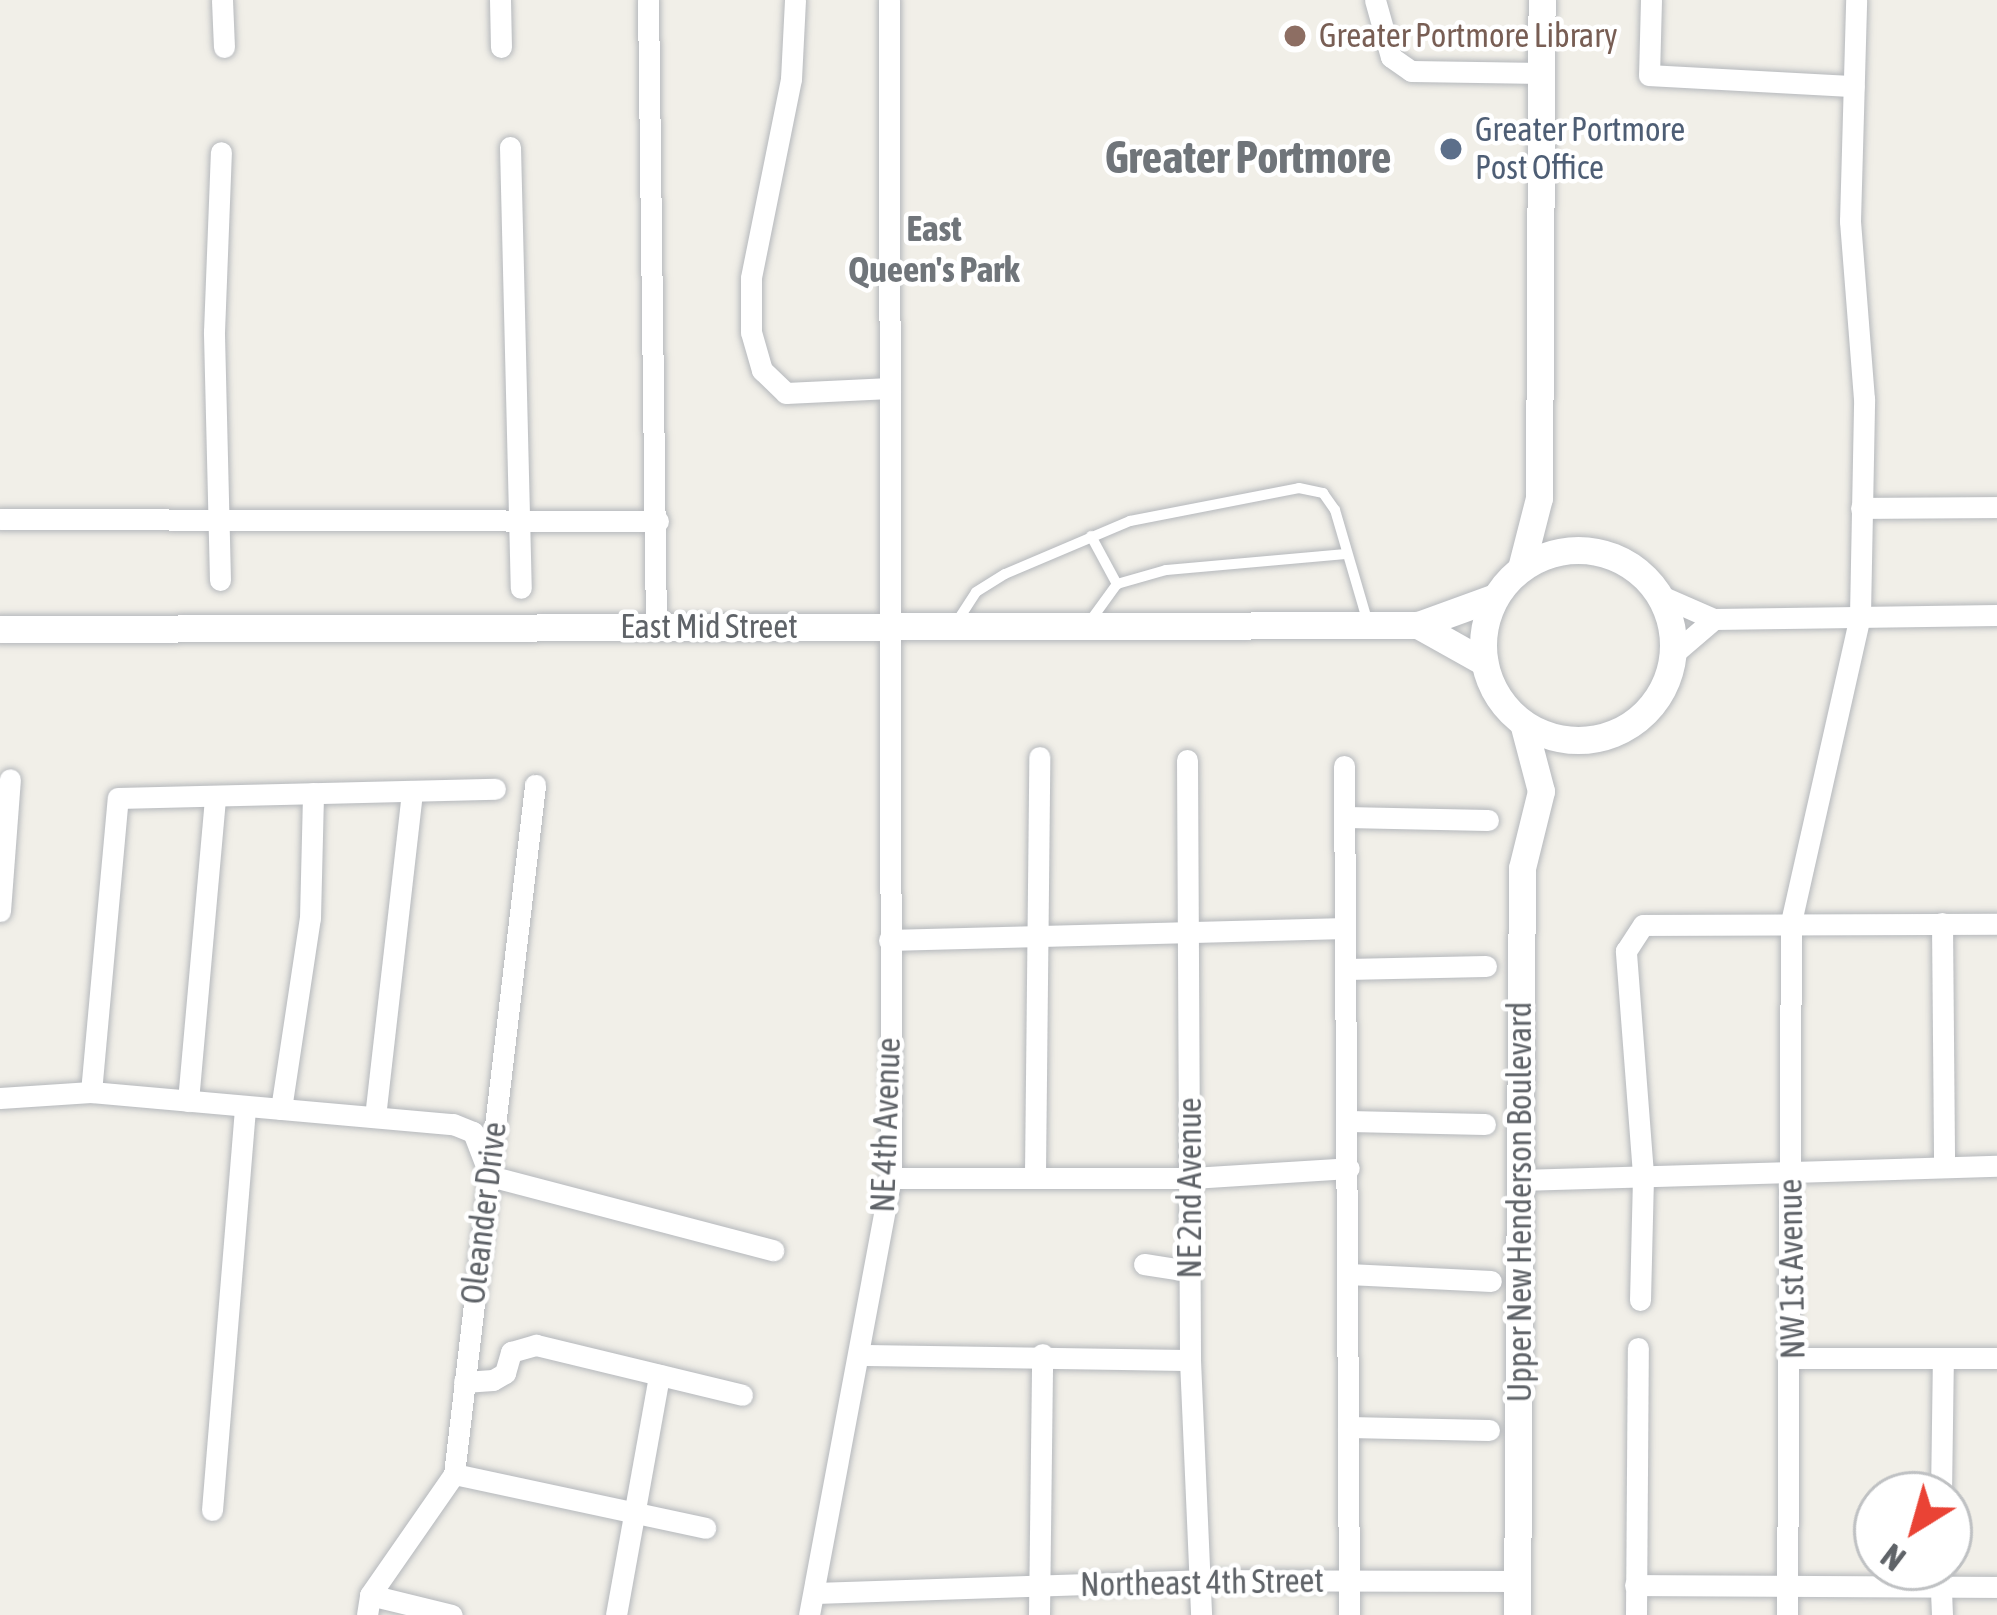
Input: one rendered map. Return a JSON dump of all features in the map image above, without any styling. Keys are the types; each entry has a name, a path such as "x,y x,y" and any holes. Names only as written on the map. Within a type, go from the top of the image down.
{"street":[{"path":"222,0 224,47"},
{"path":"500,0 501,47"},
{"path":"648,0 656,626"},
{"path":"795,0 791,80 751,278 751,332 762,370 786,393 890,388"},
{"name":"NE 4th Avenue","path":"812,1604 891,1178 889,0"},
{"path":"1375,0 1391,57 1411,71 1543,73"},
{"path":"1542,0 1539,498 1520,568 1495,597 1484,662 1505,706 1523,723 1584,740 1643,713 1666,681 1672,655 1659,595"},
{"path":"1651,0 1649,75 1854,86"},
{"name":"NW 1st Avenue","path":"1787,1615 1794,1358 1791,922 1860,615 1864,399 1850,221 1856,0"},
{"path":"510,147 521,588"},
{"path":"220,580 221,152"},
{"path":"1539,498 1574,550"},
{"path":"1861,508 1997,507"},
{"path":"0,519 658,520"},
{"path":"1520,568 1574,550 1621,561 1659,595 1714,619 1997,615"},
{"name":"East Mid Street","path":"0,628 1418,625 1495,597"},
{"path":"1672,655 1714,619"},
{"name":"East Mid Street","path":"1418,625 1484,662"},
{"name":"Upper New Henderson Boulevard","path":"1523,723 1541,791"},
{"name":"Upper New Henderson Boulevard","path":"1517,1615 1522,868 1541,791 1584,740"},
{"path":"1035,1173 1039,757"},
{"name":"NE 2nd Avenue","path":"1187,760 1190,1360 1201,1615"},
{"path":"1344,766 1349,1615"},
{"path":"0,911 10,779"},
{"name":"Oleander Drive","path":"369,1605 454,1474 535,785"},
{"path":"92,1092 118,798 495,789"},
{"path":"375,1117 412,791"},
{"path":"281,1109 310,918 313,794"},
{"path":"188,1101 215,796"},
{"path":"1345,817 1489,820"},
{"path":"1942,923 1944,1164"},
{"path":"1640,1300 1643,1174 1626,951 1643,925 1997,924"},
{"path":"889,940 1346,928"},
{"path":"1346,969 1486,966"},
{"path":"0,1098 92,1092 375,1117 472,1132 490,1176 773,1250"},
{"path":"212,1510 244,1106"},
{"path":"1348,1120 1485,1124"},
{"path":"1520,1180 1997,1166"},
{"path":"891,1178 1035,1173 1192,1178 1348,1168"},
{"path":"1144,1264 1189,1271"},
{"path":"1348,1274 1491,1281"},
{"path":"464,1382 493,1380 505,1373 511,1352 536,1345 742,1395"},
{"path":"1636,1615 1638,1348"},
{"path":"861,1355 1042,1354 1190,1360"},
{"path":"1039,1615 1042,1354"},
{"path":"1794,1358 1997,1358"},
{"path":"1941,1471 1943,1358"},
{"path":"616,1615 659,1376"},
{"path":"1348,1427 1489,1430"},
{"path":"454,1474 705,1528"},
{"name":"Northeast 4th Street","path":"812,1604 880,1591 1201,1580 1517,1581"},
{"path":"1635,1586 1853,1582"},
{"path":"880,1591 882,1615"},
{"path":"369,1605 452,1615"}],"lane":[{"path":"953,628 976,592 1130,520 1299,488 1323,493 1368,625"},
{"path":"1091,536 1117,584"},
{"path":"1087,627 1117,584 1166,570 1346,554"}],"place":[{"name":"Greater Portmore Library","path":"1295,36"},
{"name":"Greater Portmore Post Office","path":"1451,149"}],"district":[{"name":"Greater Portmore","path":"1248,158"},
{"name":"East Queen's Park","path":"934,248"}]}
